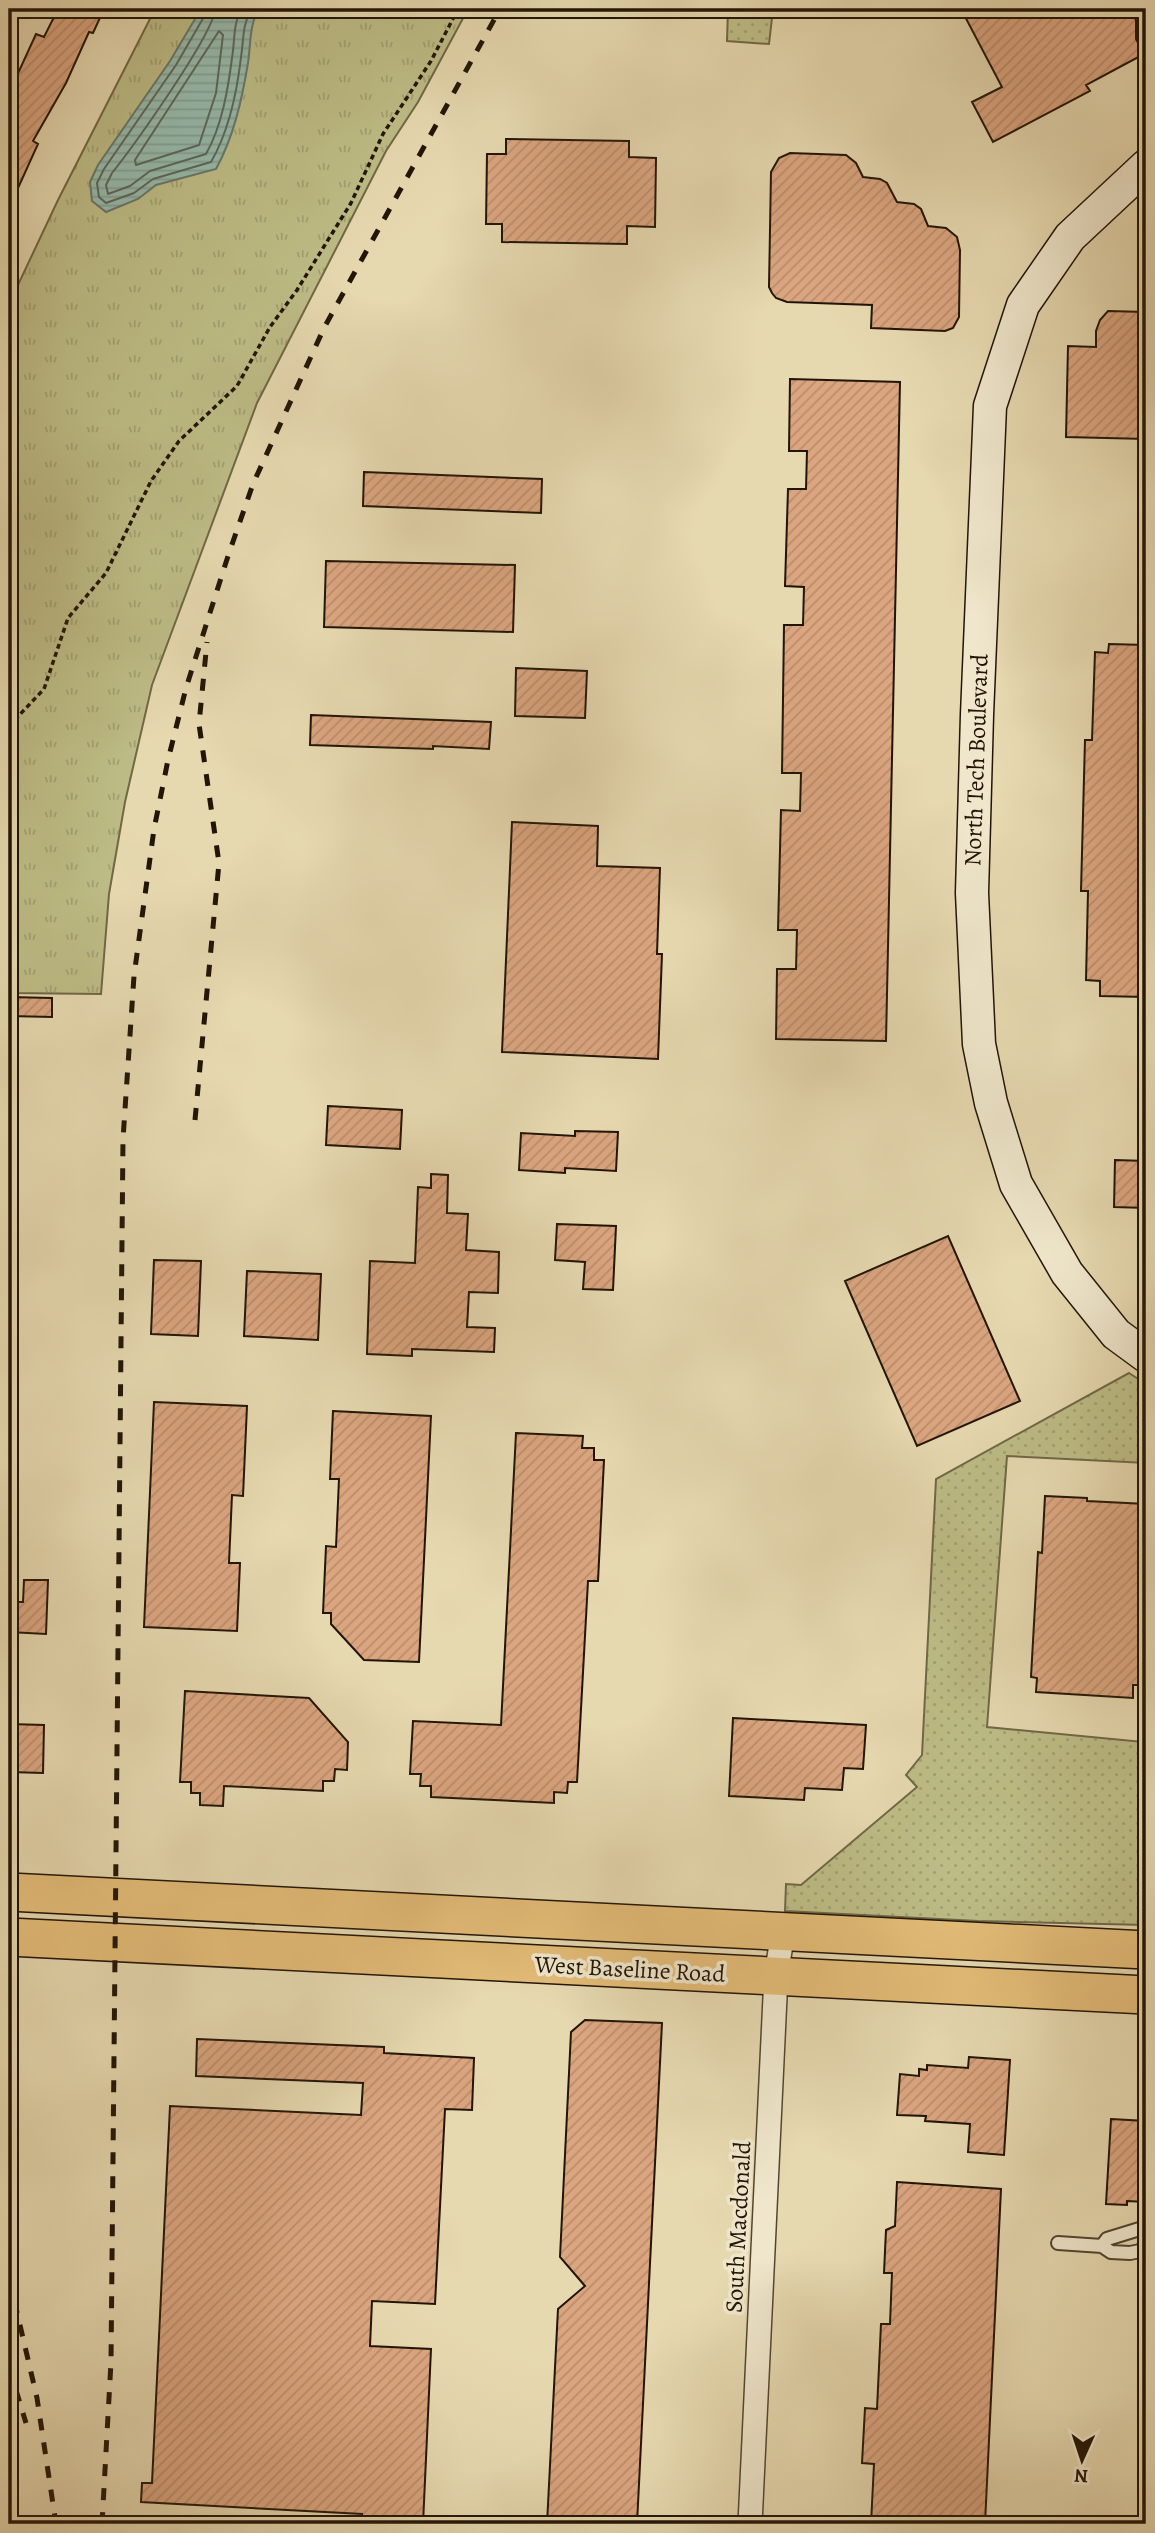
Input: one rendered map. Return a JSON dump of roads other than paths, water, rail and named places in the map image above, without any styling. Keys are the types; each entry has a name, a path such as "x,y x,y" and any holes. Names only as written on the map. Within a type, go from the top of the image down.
{"main road":[{"name":"West Baseline Road","path":"9,1892 1146,1950"},
{"path":"359,1954 361,1910"},
{"name":"West Baseline Road","path":"9,1937 1146,1995"}],"street":[{"name":"North Tech Boulevard","path":"1146,166 1070,237 1023,305 990,406 972,892 979,1044 991,1103 1016,1185 1067,1273 1116,1334 1146,1356"},
{"name":"South Macdonald","path":"750,2524 776,1976 783,1932"}],"lane":[{"path":"1102,2246 1107,2239 1146,2227"},
{"path":"1058,2243 1102,2246 1111,2252 1130,2253 1140,2251 1146,2246"}],"water":[{"path":"201,9 258,9 252,29 240,104 216,169 156,185 138,199 106,212 92,201 90,182 98,165 170,61"}],"railway":[{"path":"102,2524 111,2362 123,1139 134,976 154,829 186,688 253,484 324,328 500,9"},
{"path":"195,1120 219,863 199,724 207,642"},
{"path":"9,2278 37,2398 56,2524"},
{"path":"9,2367 26,2423"}]}
